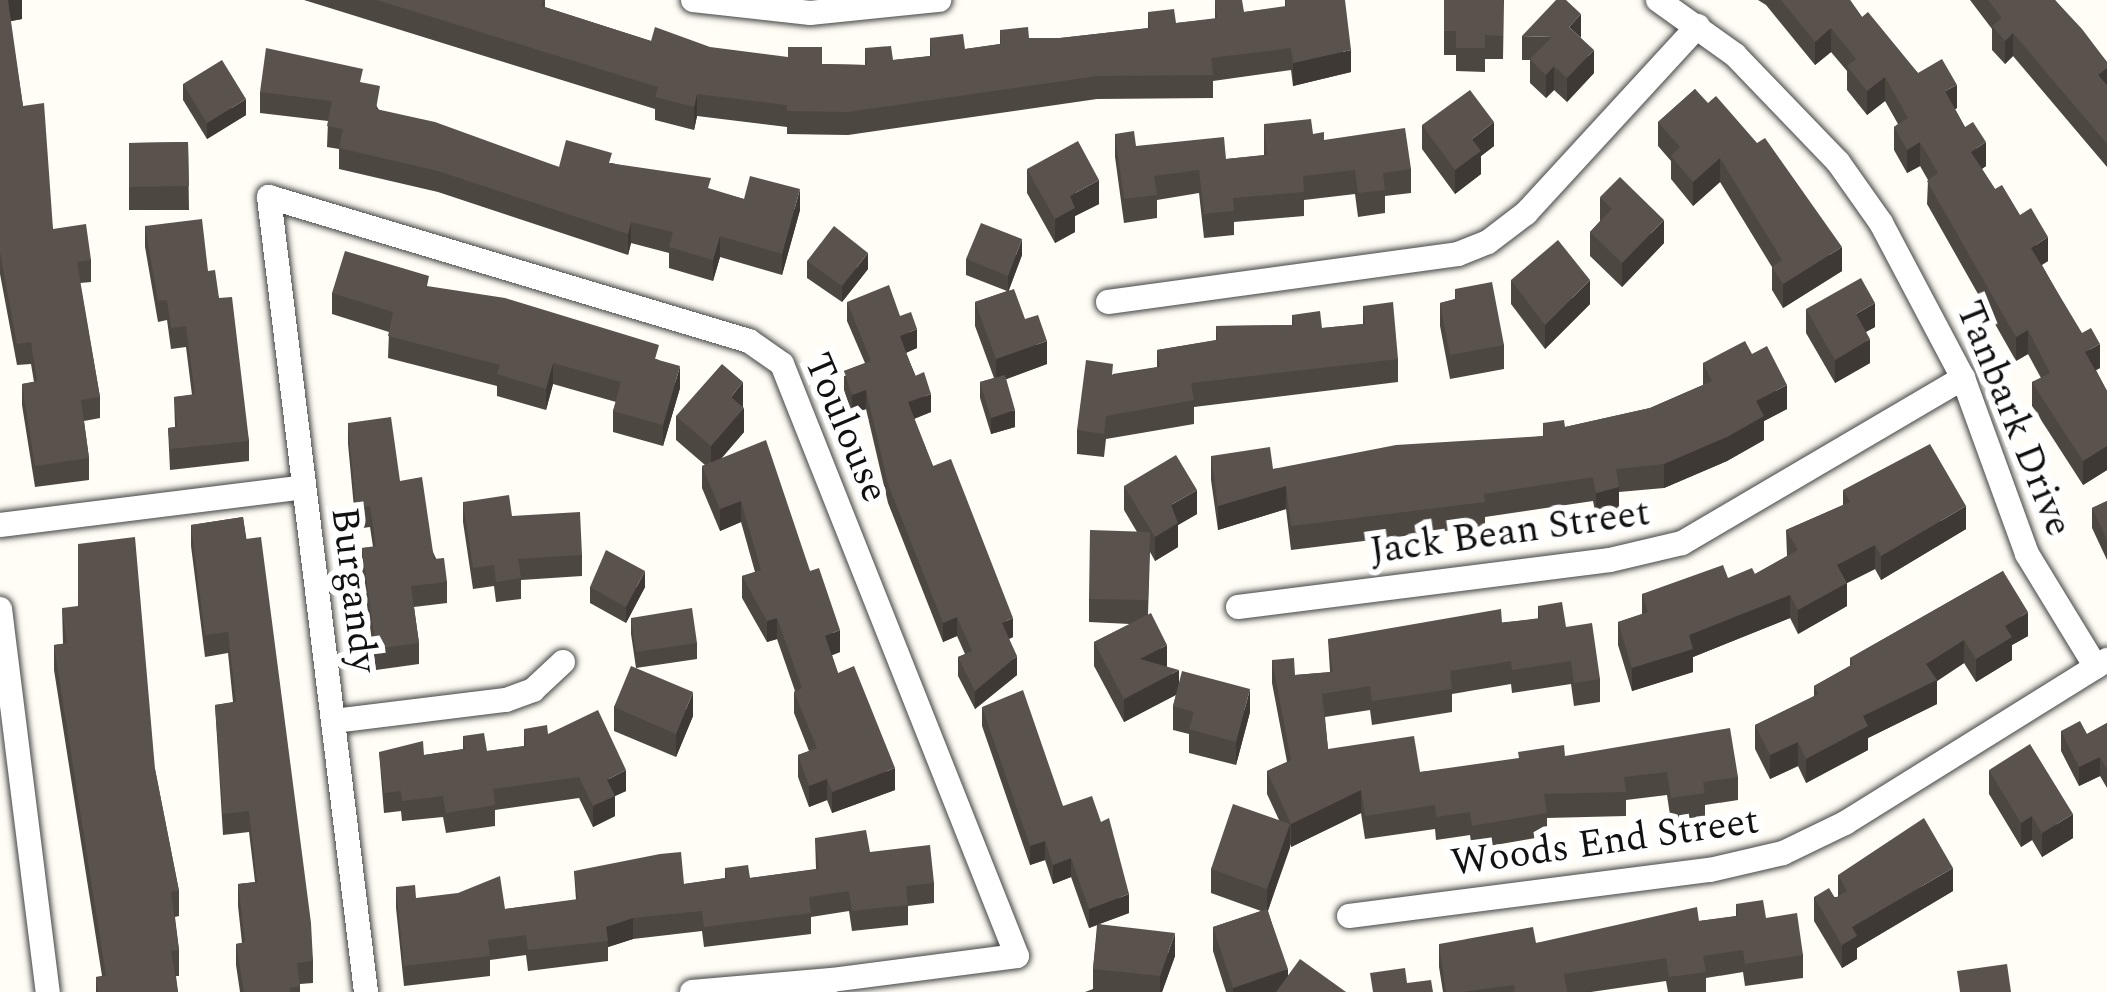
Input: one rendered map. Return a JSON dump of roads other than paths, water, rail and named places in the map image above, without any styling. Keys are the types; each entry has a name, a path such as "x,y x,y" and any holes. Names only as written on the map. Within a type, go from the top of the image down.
{"street":[{"path":"693,0 810,13 939,0"},
{"name":"Tanbark Drive","path":"1658,0 1697,26 1838,162 1914,278 1963,378 2008,514 2101,663"},
{"path":"1108,302 1458,254 1488,242 1526,213 1697,26"},
{"name":"Burgandy","path":"269,197 366,992"},
{"name":"Toulouse","path":"269,197 772,351 793,385 1017,956 833,980"},
{"name":"Jack Bean Street","path":"1238,607 1610,560 1682,543 1963,378"},
{"path":"0,525 303,487"},
{"path":"0,609 49,992"},
{"path":"334,721 506,700 533,690 563,662"},
{"name":"Woods End Street","path":"1349,916 1710,870 1783,853 1845,824 2101,663"},
{"path":"692,992 833,980"},
{"path":"809,992 833,980"}]}
